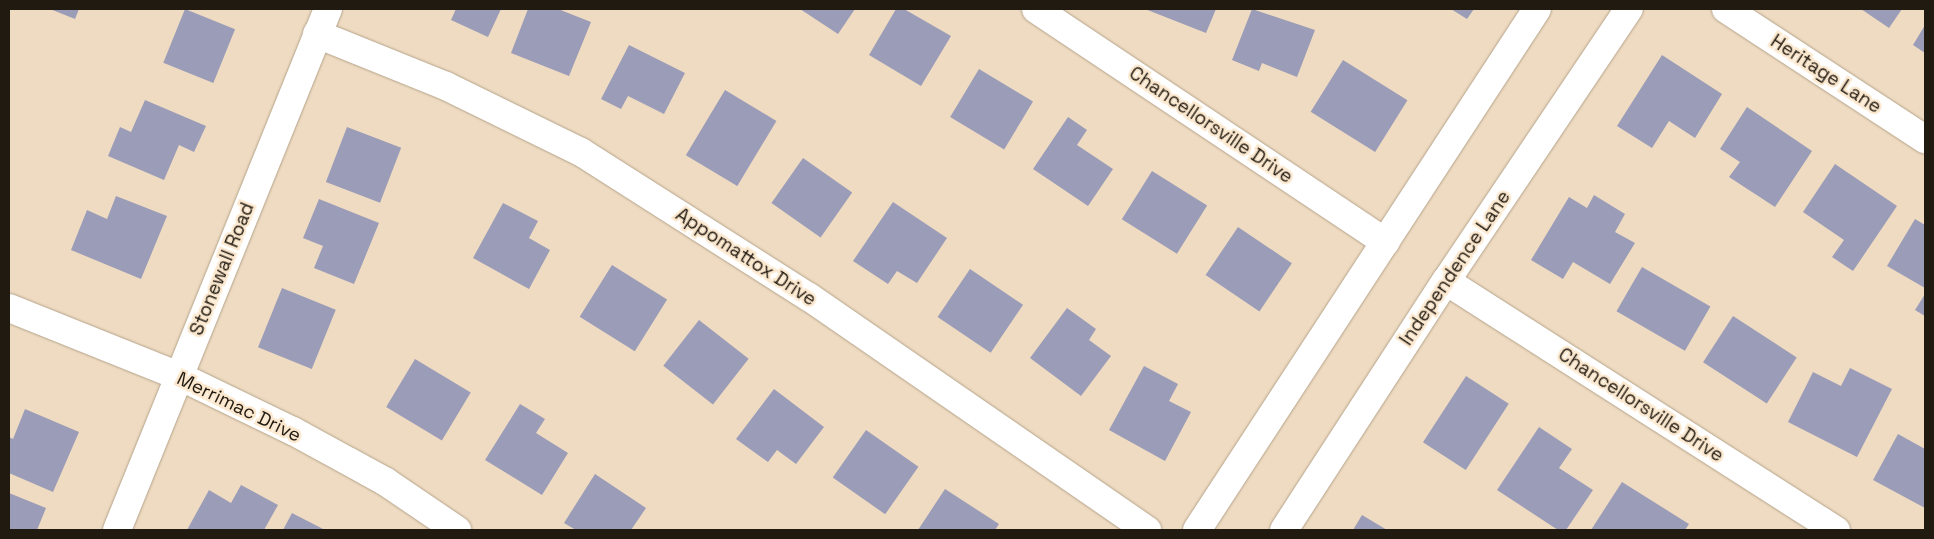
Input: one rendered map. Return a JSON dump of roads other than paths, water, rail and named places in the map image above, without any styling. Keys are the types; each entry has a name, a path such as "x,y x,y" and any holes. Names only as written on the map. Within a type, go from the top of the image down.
{"street":[{"name":"Stonewall Road","path":"117,530 328,9"},
{"name":"Chancellorsville Drive","path":"1036,9 1385,242"},
{"path":"1197,530 1537,9"},
{"name":"Independence Lane","path":"1284,530 1446,280 1629,9"},
{"name":"Heritage Lane","path":"1726,9 1925,139"},
{"name":"Appomattox Drive","path":"317,34 446,86 581,152 809,297 1147,530"},
{"name":"Chancellorsville Drive","path":"1446,280 1836,530"},
{"name":"Merrimac Drive","path":"9,308 179,376 293,431 386,482 457,530"}]}
